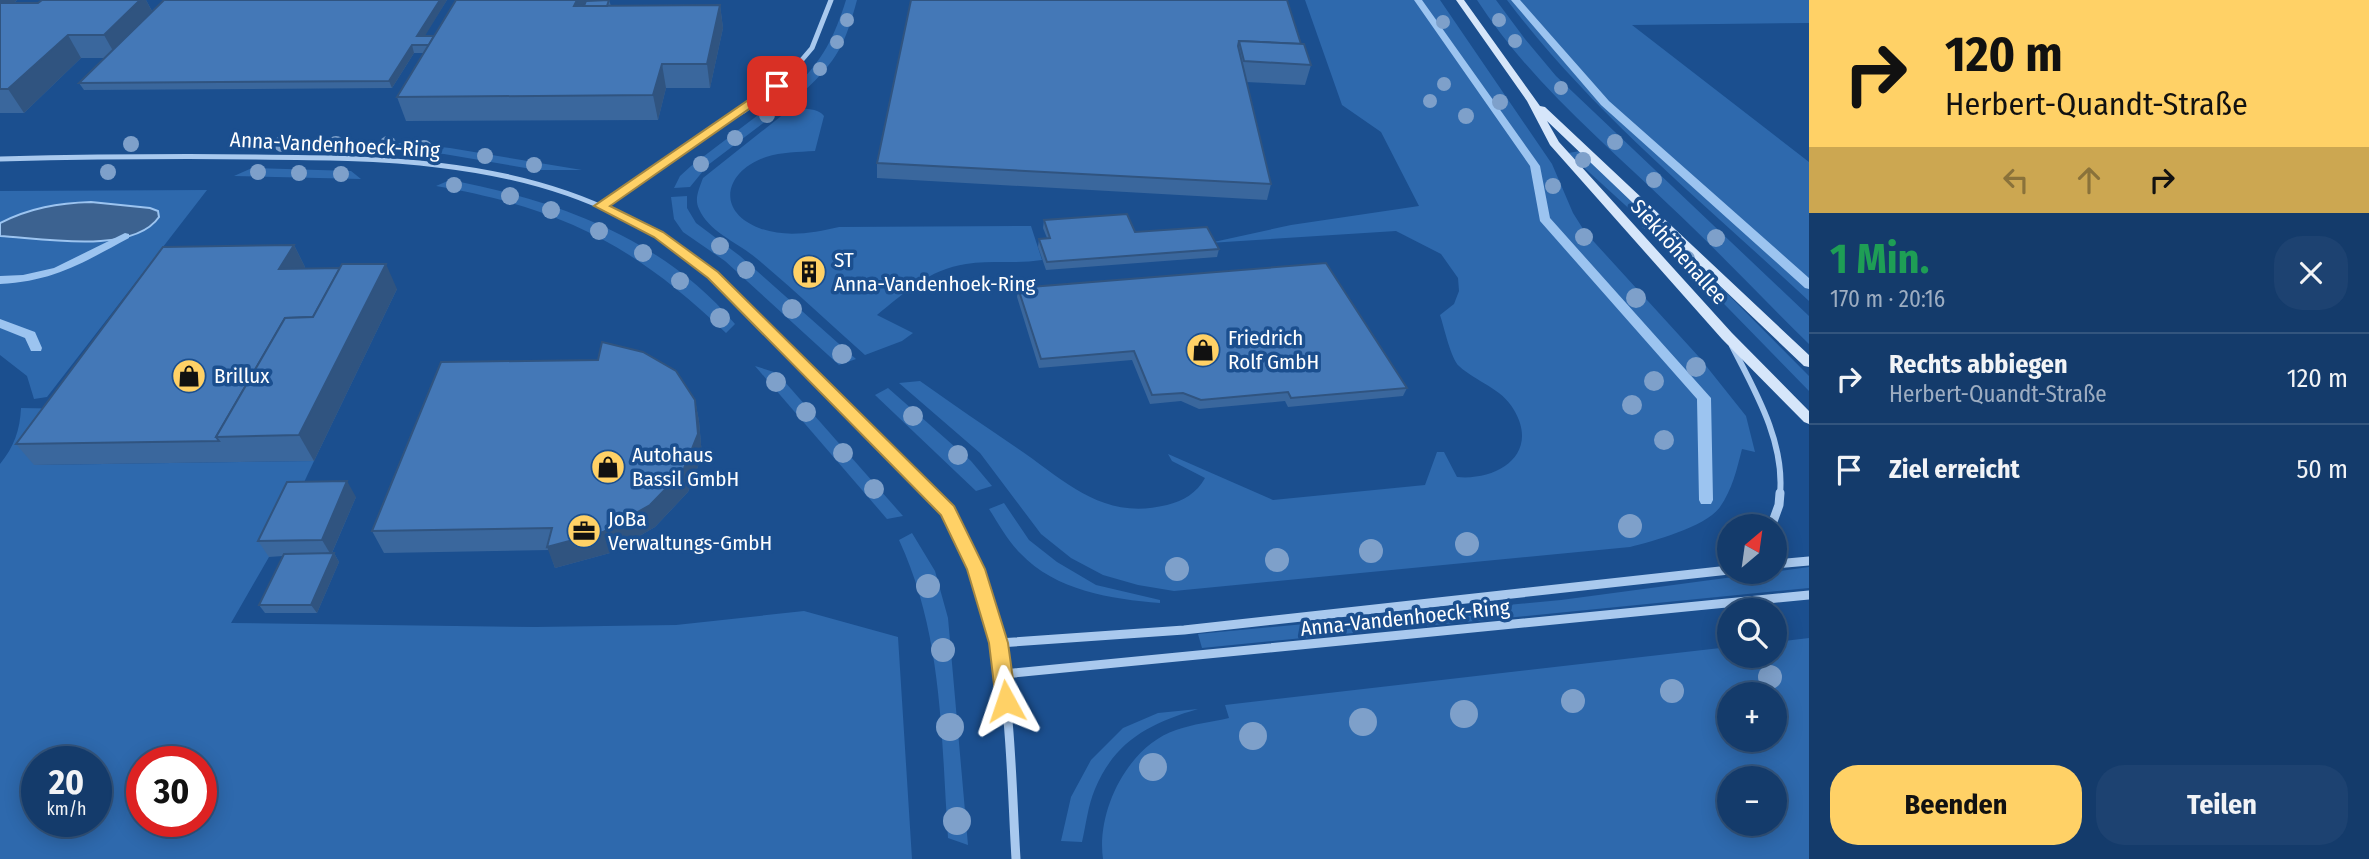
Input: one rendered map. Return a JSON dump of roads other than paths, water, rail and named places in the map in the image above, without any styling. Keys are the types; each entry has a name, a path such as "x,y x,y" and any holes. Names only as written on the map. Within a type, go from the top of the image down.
{"main road":[{"name":"Siekhöhenallee","path":"1460,0 1532,101 1554,144 1727,336 1809,419"},
{"name":"Siekhöhenallee","path":"1532,101 1809,363"}],"street":[{"path":"601,206 777,86 812,48 831,0"},
{"name":"Anna-Vandenhoeck-Ring","path":"0,159 143,156 339,158 418,163 525,180 601,206 659,235 713,275 948,511 976,569 999,643 1004,674 1016,859"},
{"path":"1727,336 1764,409 1781,470 1779,514"},
{"path":"1787,563 1809,561"},
{"name":"Anna-Vandenhoeck-Ring","path":"999,643 1184,630 1717,572"},
{"name":"Anna-Vandenhoeck-Ring","path":"1004,674 1809,595"}],"waterway":[{"path":"1418,0 1535,166 1544,219 1704,398 1706,500"},
{"path":"1515,0 1605,103 1809,285"},
{"path":"0,280 23,279 58,271 125,236"},
{"path":"0,323 30,335 36,348"}],"place":[{"name":"ST Anna-Vandenhoek-Ring","path":"809,272"},
{"name":"Friedrich Rolf GmbH","path":"1203,350"},
{"name":"Brillux","path":"189,376"},
{"name":"Autohaus Bassil GmbH","path":"608,467"},
{"name":"JoBa Verwaltungs-GmbH","path":"584,531"}]}
